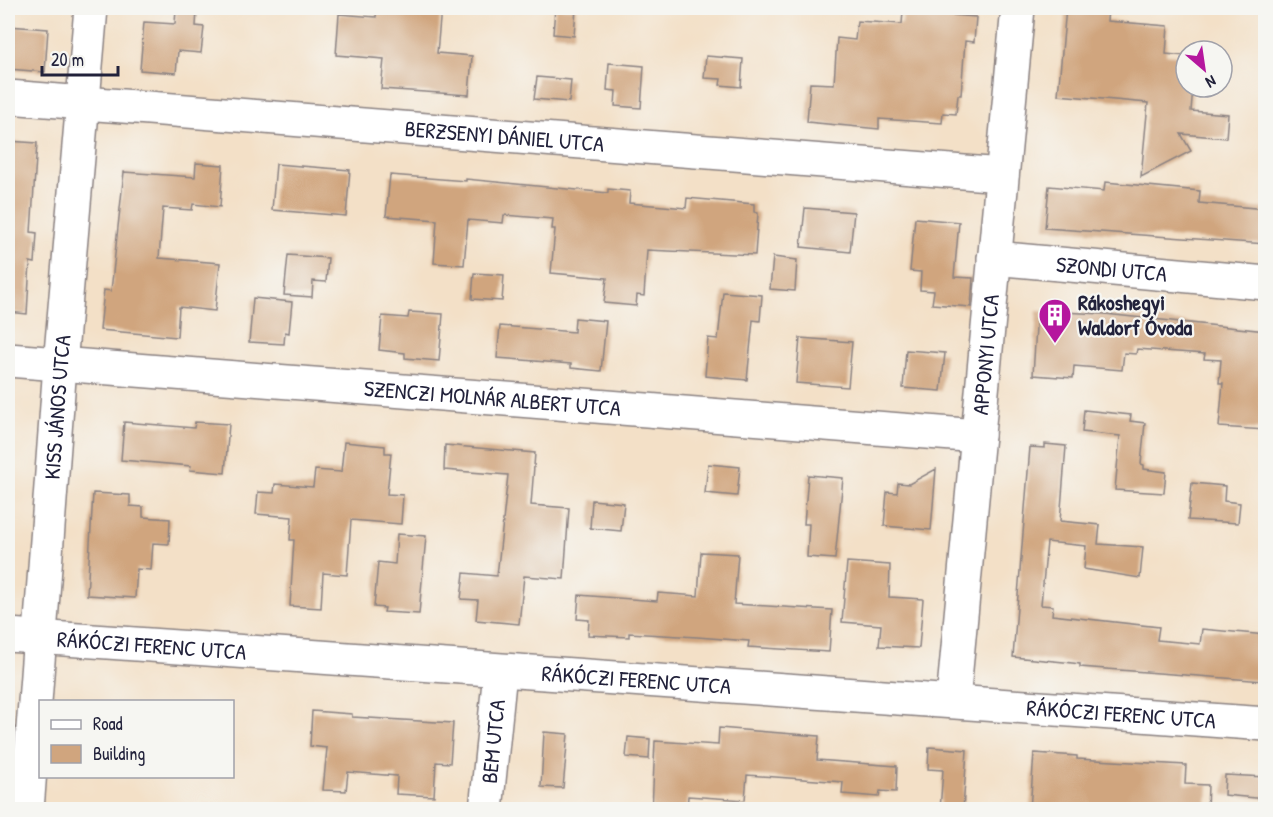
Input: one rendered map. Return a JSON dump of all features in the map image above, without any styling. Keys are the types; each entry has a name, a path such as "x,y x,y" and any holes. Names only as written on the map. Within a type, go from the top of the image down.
{"street":[{"name":"KISS JÁNOS UTCA","path":"27,810 23,637 60,365 91,8"},
{"name":"APPONYI UTCA","path":"953,701 1018,8"},
{"name":"BERZSENYI DÁNIEL UTCA","path":"8,97 1002,175"},
{"name":"SZONDI UTCA","path":"994,258 1266,283"},
{"name":"SZENCZI MOLNÁR ALBERT UTCA","path":"8,360 978,436"},
{"name":"RÁKÓCZI FERENC UTCA","path":"23,637 1266,724"},
{"name":"BEM UTCA","path":"486,810 500,672"}],"building":[{"path":"377,8 441,8 437,53 472,56 469,95 381,89 384,59 336,55 339,14 376,17"},
{"path":"555,8 576,8 574,36 553,34"},
{"path":"1066,8 1108,8 1107,21 1168,26 1166,54 1174,55 1174,99 1192,99 1191,111 1228,114 1226,138 1181,134 1191,151 1141,177 1148,103 1058,95"},
{"path":"176,9 197,10 196,26 204,27 201,53 178,51 176,73 140,70 144,22 175,24"},
{"path":"903,11 976,17 974,42 965,41 961,95 958,95 956,114 943,113 942,123 879,119 879,129 807,122 810,83 834,84 837,38 855,40 857,21 902,24"},
{"path":"8,26 48,29 45,72 8,69"},
{"path":"706,56 743,59 741,87 720,85 721,79 704,78"},
{"path":"609,63 644,66 641,108 615,106 616,91 607,90"},
{"path":"537,77 571,80 569,102 534,99"},
{"path":"8,141 37,143 31,232 37,233 35,263 30,262 27,314 8,312"},
{"path":"196,163 223,165 220,207 193,204 192,210 163,208 159,258 220,263 215,311 179,307 177,337 100,330 104,290 111,291 124,172 195,177"},
{"path":"276,164 350,170 346,216 272,210"},
{"path":"390,175 466,181 466,179 608,193 608,189 630,191 629,203 686,208 687,198 754,204 754,212 758,213 755,255 647,250 644,296 637,295 636,306 604,303 607,278 551,273 555,229 552,229 553,219 504,215 503,223 468,220 464,265 434,263 437,220 386,216"},
{"path":"1105,182 1200,191 1199,203 1266,209 1266,244 1045,228 1049,186 1104,191"},
{"path":"805,208 854,212 850,252 801,247"},
{"path":"915,218 959,222 954,277 973,278 971,307 932,304 934,291 920,290 921,272 910,271"},
{"path":"288,255 328,258 326,282 313,281 312,297 284,295"},
{"path":"773,257 797,260 795,291 770,289"},
{"path":"474,273 504,275 502,301 472,299"},
{"path":"723,292 762,295 760,321 753,320 747,380 705,376 708,338 718,339"},
{"path":"253,298 292,302 289,333 285,332 284,344 249,342"},
{"path":"1037,311 1105,314 1266,331 1266,430 1219,427 1223,383 1219,383 1221,360 1204,359 1205,354 1137,349 1136,354 1124,353 1122,370 1074,366 1073,378 1033,375"},
{"path":"409,312 443,314 439,361 405,358 405,353 379,350 382,316 408,318"},
{"path":"575,318 606,321 601,371 571,368 571,364 497,358 500,326 574,332"},
{"path":"800,338 852,342 848,387 796,383"},
{"path":"906,350 945,353 941,391 903,388"},
{"path":"1084,410 1131,415 1130,421 1145,423 1141,464 1144,465 1144,469 1166,472 1164,493 1115,490 1120,436 1082,432"},
{"path":"124,422 194,428 195,422 229,424 225,473 190,470 191,466 121,460"},
{"path":"344,442 385,446 385,453 391,453 387,494 403,495 401,524 351,520 347,575 323,573 321,608 290,606 294,540 290,540 292,517 256,514 258,492 274,493 275,484 313,487 315,470 341,472"},
{"path":"1045,444 1066,446 1060,521 1100,525 1098,544 1143,547 1140,578 1084,569 1086,546 1047,542 1041,605 1053,606 1052,615 1159,627 1157,640 1200,644 1202,629 1266,635 1264,681 1080,667 1080,664 1013,657 1030,447 1045,448"},
{"path":"445,445 535,453 531,505 569,508 564,579 524,576 519,624 476,620 478,600 461,599 464,573 497,576 508,475 444,470"},
{"path":"708,464 740,467 737,496 705,493"},
{"path":"936,469 931,530 884,526 887,492 897,493 898,483 909,484"},
{"path":"808,475 843,478 835,559 807,557 809,524 804,524"},
{"path":"1192,483 1225,486 1224,501 1240,503 1238,523 1188,520"},
{"path":"93,493 130,495 130,506 143,507 143,517 170,519 169,544 153,543 151,570 137,569 135,598 87,595"},
{"path":"592,500 624,503 621,531 590,528"},
{"path":"397,534 426,536 419,614 384,612 385,608 374,607 378,562 395,564"},
{"path":"701,552 738,554 734,604 832,610 829,652 748,647 749,641 697,637 629,633 629,637 588,635 589,620 577,619 579,595 657,601 658,593 698,596"},
{"path":"847,562 890,565 889,597 923,599 919,648 879,646 881,625 842,622"},
{"path":"312,711 352,714 352,717 453,723 450,763 436,762 434,796 396,794 397,776 348,772 346,791 323,790 327,748 310,746"},
{"path":"719,728 819,736 817,760 897,766 896,792 880,791 879,797 842,794 843,782 747,775 745,800 688,796 687,810 652,810 655,741 718,745"},
{"path":"544,732 568,734 563,788 541,787"},
{"path":"628,737 650,739 649,759 626,757"},
{"path":"929,747 967,750 963,810 940,810 943,770 928,769"},
{"path":"1034,753 1077,756 1077,759 1186,765 1185,784 1208,785 1207,809 1118,810 1065,806 1065,810 1030,810"},
{"path":"1225,775 1266,777 1266,799 1224,795"}],"place":[{"name":"Rákoshegyi Waldorf Óvoda","path":"1055,344"}]}
